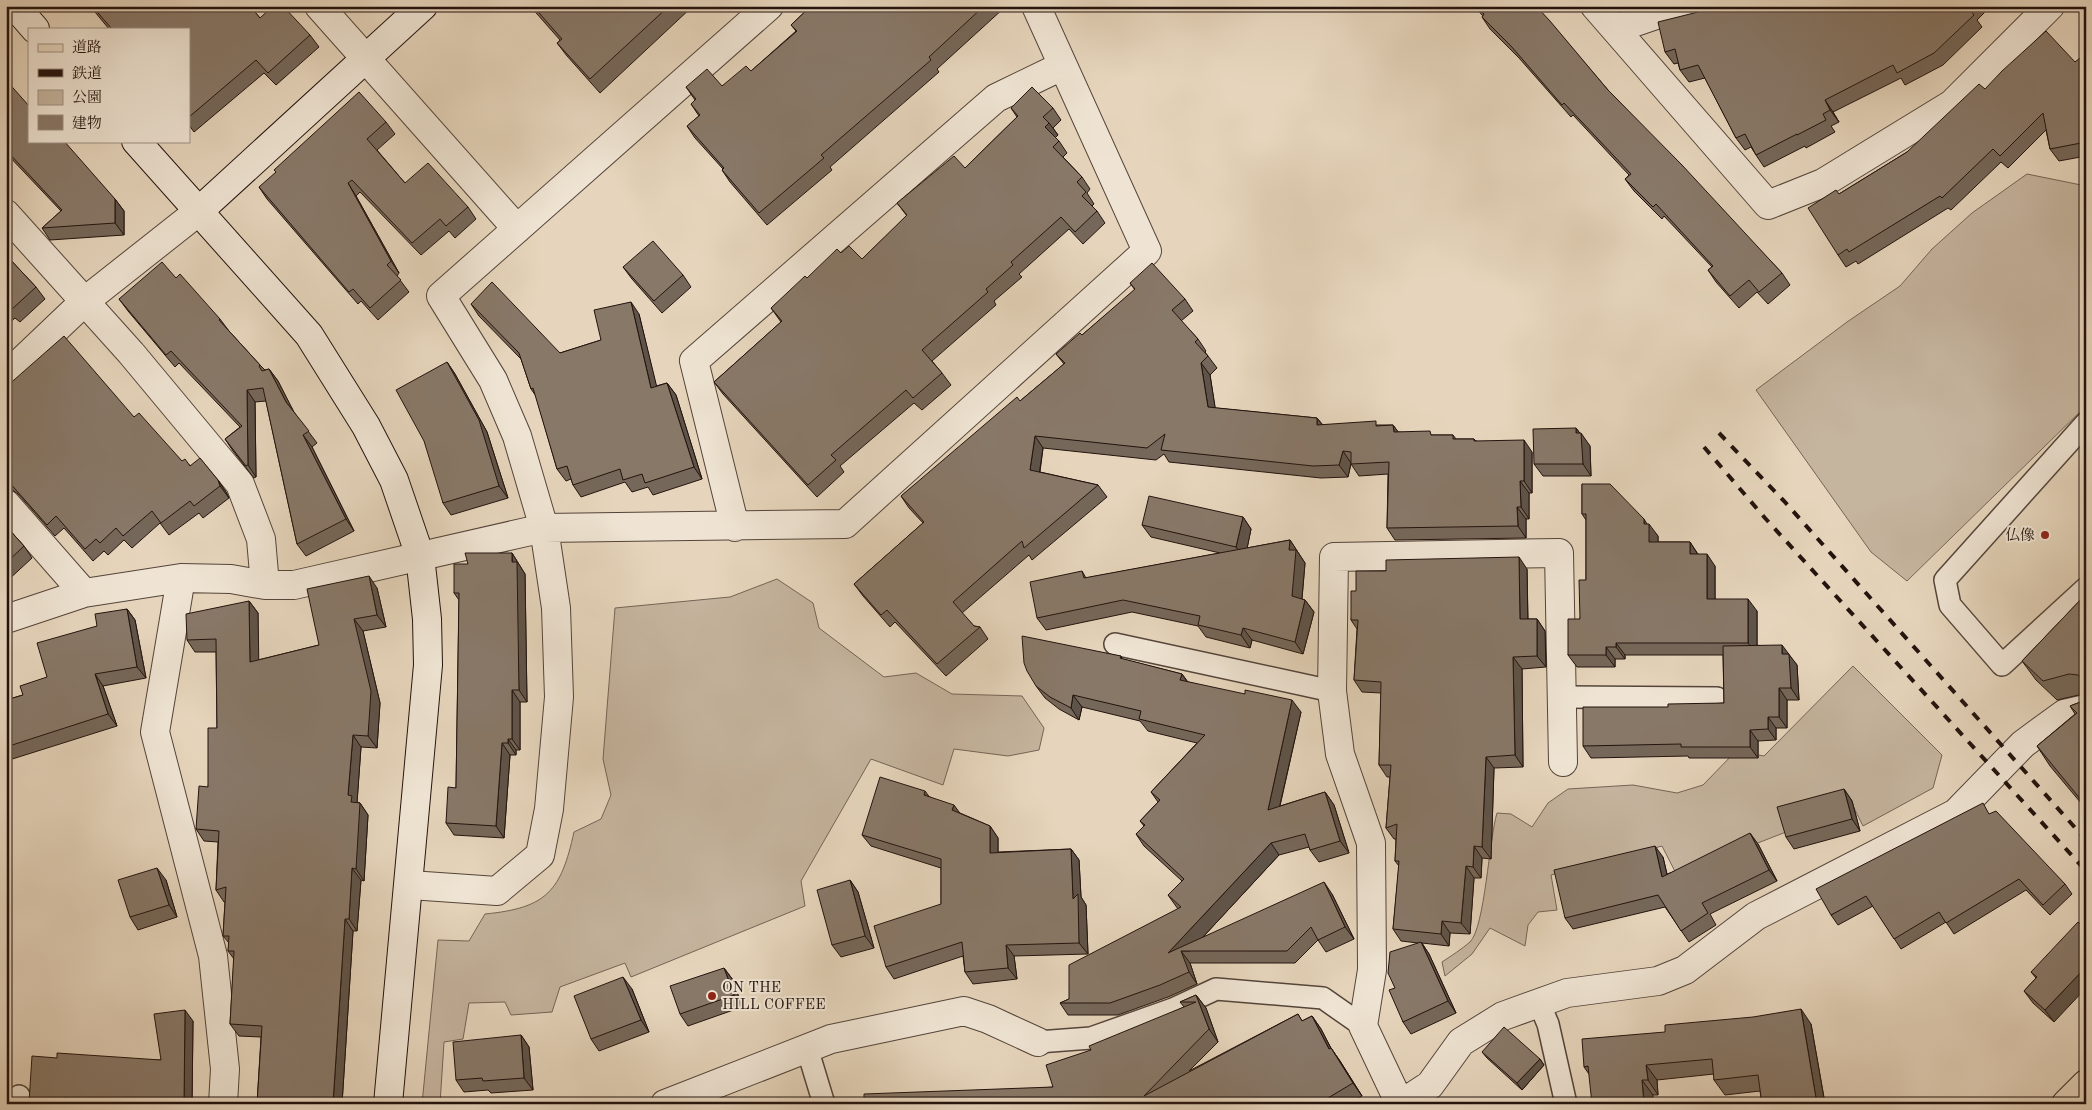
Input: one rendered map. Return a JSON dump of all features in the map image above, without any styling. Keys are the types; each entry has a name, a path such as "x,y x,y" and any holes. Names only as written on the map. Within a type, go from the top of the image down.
{"main road":[{"path":"2066,1104 2086,1084"}],"street":[{"path":"15,6 34,28"},
{"path":"319,6 517,229"},
{"path":"6,376 85,302 199,211 422,6"},
{"path":"410,885 497,891 540,855 549,809 559,697 556,608 544,528 517,436 493,380 441,296 769,6"},
{"path":"6,619 84,593 181,578 231,579 265,585 294,585 544,528 736,527 845,524 1147,251 1036,6"},
{"path":"1595,6 1768,205 1824,183 1952,104 2050,6"},
{"path":"1615,29 1682,6"},
{"path":"736,527 694,361 996,98 1062,66"},
{"path":"137,142 309,335 366,426 394,480 420,556 427,619 428,665 410,885 388,1104"},
{"path":"6,214 131,353 240,484 261,538 265,585"},
{"path":"6,504 84,593"},
{"path":"1563,762 1559,553 1334,557 1332,691 1340,754 1372,843 1372,970 1363,1026 1400,1104 1430,1085 1461,1042 1503,1016 1567,993 1658,981 1685,970 1756,916 1956,813 2023,744 2064,714 2086,709"},
{"path":"181,578 155,732 213,956 225,1069 224,1104"},
{"path":"665,1104 831,1038 964,1011 988,1019 1038,1042"}],"lane":[{"path":"2086,423 1945,580 1950,605 2002,665 2086,588"},
{"path":"1115,644 1332,691"},
{"path":"1562,697 1717,698"},
{"path":"1038,1042 1092,1038 1173,1009 1216,989 1323,998 1363,1026"},
{"path":"1539,1003 1548,1024 1566,1104"},
{"path":"807,1048 824,1104"}],"green space":[{"path":"2027,174 2086,186 2086,406 1907,581 1871,552 1756,390 1847,322 1900,286 1932,249 1972,213"},
{"path":"777,579 813,603 819,628 884,677 916,673 952,694 1022,696 1044,728 1039,750 1008,756 954,749 943,785 871,759 801,881 805,906 631,977 625,963 560,987 552,1012 511,1015 505,1002 469,1003 463,1039 444,1042 440,1104 422,1104 438,940 469,941 485,914 523,907 537,901 548,893 563,869 574,832 601,819 611,795 603,759 615,608 730,597"},
{"path":"1853,666 1942,755 1933,788 1863,826 1853,806 1750,846 1685,891 1662,846 1551,875 1557,910 1538,912 1528,925 1525,946 1490,928 1472,954 1445,976 1442,962 1470,942 1475,933 1483,901 1497,813 1511,814 1532,827 1548,803 1568,789 1633,785 1677,793 1703,785 1736,751 1764,756"}],"building":[{"path":"92,6 250,6 260,18 273,6 283,6 310,35 268,73 256,60 190,116 190,28 111,28"},
{"path":"533,6 669,6 590,79 557,43 562,39"},
{"path":"811,6 984,6 929,57 931,60 821,155 824,158 759,213 722,170 724,168 687,126 700,115 691,104 696,99 686,87 707,69 722,86 746,66 751,71 797,31 791,25"},
{"path":"1477,6 1536,6 1608,90 1682,165 1782,273 1759,292 1749,280 1730,296 1708,270 1713,266 1656,204 1653,207 1625,179 1631,174 1564,103 1562,105 1511,46 1482,17 1484,14"},
{"path":"1722,6 1970,6 1968,8 1974,15 1934,53 1897,73 1893,65 1825,100 1830,110 1823,114 1826,120 1756,155 1745,134 1736,138 1698,65 1680,70 1675,49 1665,52 1658,22"},
{"path":"2046,31 2075,62 2080,58 2086,64 2086,142 2050,149 2043,113 2000,156 1993,149 1942,198 1940,196 1849,252 1847,249 1838,255 1808,208 1836,190 1839,194 1907,152 1979,84 1985,89"},
{"path":"6,80 28,105 28,142 65,142 115,199 115,223 42,228 62,210 6,150"},
{"path":"1032,87 1053,108 1043,117 1049,123 1045,127 1059,141 1053,147 1082,177 1077,182 1086,192 1082,196 1097,211 1075,232 1061,217 1011,262 1013,265 986,289 988,292 922,350 942,373 913,398 906,390 831,455 836,460 808,485 714,382 782,321 771,308 805,276 807,278 837,249 841,253 849,246 862,259 907,215 897,203 954,156 965,168 1018,116 1011,108"},
{"path":"359,92 386,122 367,139 405,183 428,163 468,207 446,226 440,219 412,243 352,180 348,183 391,261 387,265 401,280 370,308 353,289 349,292 259,187 276,172 274,170"},
{"path":"653,241 683,275 654,301 623,267"},
{"path":"6,255 36,287 11,310 6,306"},
{"path":"162,262 176,278 180,274 260,365 262,371 269,369 286,402 309,431 303,435 346,519 297,544 263,388 247,390 248,465 246,466 225,439 242,426 171,351 166,355 119,299"},
{"path":"1152,263 1185,299 1172,310 1198,339 1195,342 1208,356 1201,363 1208,407 1317,418 1317,425 1376,421 1376,426 1393,425 1394,432 1430,431 1431,435 1453,435 1453,439 1474,439 1474,441 1524,440 1524,481 1520,481 1521,507 1517,507 1518,526 1387,528 1389,462 1351,464 1351,452 1343,451 1339,465 1313,466 1161,450 1165,434 1147,448 1035,436 1030,470 1098,485 1024,548 1022,541 953,602 974,626 980,627 937,664 887,610 881,615 854,584 924,522 901,496 1017,397 1020,401 1065,363 1056,354 1080,333 1082,335 1135,289 1130,283"},
{"path":"492,282 560,353 601,340 594,310 631,302 651,388 667,383 694,467 645,483 642,474 623,480 620,469 573,485 567,466 557,469 533,388 531,389 519,353 471,304"},
{"path":"64,336 134,417 139,413 182,461 185,459 190,466 200,458 218,480 220,486 194,506 190,501 161,523 152,511 123,536 116,528 100,543 96,539 85,549 56,516 47,525 6,480 6,387"},
{"path":"447,362 479,420 499,486 443,503 424,441 396,390"},
{"path":"1576,428 1576,433 1581,433 1583,464 1534,464 1533,429"},
{"path":"1582,484 1610,484 1644,519 1644,524 1649,524 1649,542 1690,542 1690,554 1707,554 1707,599 1748,599 1748,643 1616,643 1616,647 1606,647 1606,655 1568,655 1568,619 1580,619 1579,580 1586,580 1586,514 1582,514"},
{"path":"1149,496 1243,517 1236,547 1142,525"},
{"path":"6,526 24,546 6,563"},
{"path":"1290,540 1289,550 1296,550 1292,596 1305,600 1295,642 1243,628 1241,635 1198,625 1200,616 1123,600 1037,618 1030,582 1082,571 1084,578"},
{"path":"465,553 512,553 512,562 517,562 519,690 512,690 512,739 508,739 508,743 502,743 496,826 446,823 448,787 456,788 459,593 454,593 454,564 468,564"},
{"path":"1519,557 1520,619 1537,619 1537,656 1513,657 1515,755 1486,757 1482,847 1474,846 1473,867 1466,866 1461,923 1442,921 1441,934 1393,929 1399,861 1395,861 1397,824 1386,828 1391,765 1379,765 1381,682 1354,680 1358,620 1351,620 1351,591 1356,591 1356,571 1386,571 1386,560"},
{"path":"369,576 377,615 354,619 371,691 368,736 353,735 348,795 352,796 351,802 360,803 356,869 352,868 349,919 345,919 333,1104 257,1104 262,1026 230,1024 234,951 228,951 229,936 223,936 226,887 216,890 219,831 196,829 199,786 208,787 208,728 217,728 216,639 187,640 186,614 249,601 250,662 319,645 307,589"},
{"path":"2086,594 2086,683 2078,675 2069,674 2043,681 2022,661"},
{"path":"127,609 137,667 95,674 108,714 6,747 6,700 23,695 20,686 47,677 37,643 97,626 95,614"},
{"path":"1022,636 1121,656 1120,658 1182,674 1180,680 1245,694 1245,690 1292,700 1268,810 1325,792 1340,841 1310,850 1305,834 1271,843 1168,953 1324,882 1345,927 1318,940 1311,927 1287,951 1181,951 1189,972 1160,985 1110,1003 1060,1003 1069,999 1069,965 1181,907 1168,895 1184,879 1136,834 1145,825 1140,821 1160,800 1151,792 1205,735 1139,719 1141,711 1073,695 1071,708 1050,697 1036,686 1027,671 1024,663"},
{"path":"1782,645 1782,654 1789,654 1791,688 1779,688 1779,717 1768,717 1768,729 1750,730 1750,747 1681,747 1681,744 1583,746 1583,707 1668,707 1668,704 1724,703 1723,646"},
{"path":"2086,697 2086,806 2037,746 2077,713 2070,706 2083,701"},
{"path":"880,777 925,791 924,795 954,805 952,810 990,826 990,853 1071,849 1073,899 1078,894 1079,943 1006,945 1008,968 965,972 962,942 886,967 874,926 941,904 941,859 862,835"},
{"path":"1844,789 1852,819 1786,837 1777,807"},
{"path":"1983,803 1989,814 1996,811 2065,884 2043,905 2019,879 1946,923 1939,912 1894,939 1866,896 1831,915 1816,889"},
{"path":"1750,833 1769,870 1702,903 1708,913 1681,931 1658,895 1565,918 1554,870 1655,846 1662,877"},
{"path":"157,868 169,905 130,917 118,880"},
{"path":"850,880 865,936 832,945 817,890"},
{"path":"2078,922 2086,929 2086,967 2045,1010 2024,991 2037,977 2031,972"},
{"path":"1421,942 1448,1001 1403,1022 1389,990 1395,988 1388,973 1390,952"},
{"path":"724,968 734,995 680,1014 670,986"},
{"path":"623,977 641,1020 591,1039 574,996"},
{"path":"1196,995 1209,1029 1144,1096 1298,1014 1302,1021 1312,1016 1329,1049 1331,1048 1353,1083 1318,1104 864,1104 864,1094 1053,1087 1046,1065 1091,1050 1089,1046 1196,1002 1180,1002"},
{"path":"1801,1009 1817,1104 1762,1104 1758,1075 1714,1080 1712,1059 1646,1065 1648,1080 1642,1080 1644,1104 1592,1104 1588,1066 1584,1067 1582,1039 1665,1032 1665,1025 1753,1017"},
{"path":"185,1010 184,1104 131,1104 131,1102 64,1098 64,1104 32,1104 32,1101 29,1102 32,1056 57,1058 57,1053 161,1060 154,1014"},
{"path":"1504,1027 1540,1059 1517,1083 1482,1052"},
{"path":"521,1035 524,1078 483,1081 482,1078 456,1080 453,1042"},
{"path":"780,1098 782,1104 764,1104"}],"railway":[{"path":"1719,433 1784,501 2086,840"},
{"path":"1704,447 1765,518 2086,871"}],"place":[{"name":"仏像","path":"2045,535"},
{"name":"ON THE HILL COFFEE","path":"712,996"}]}
